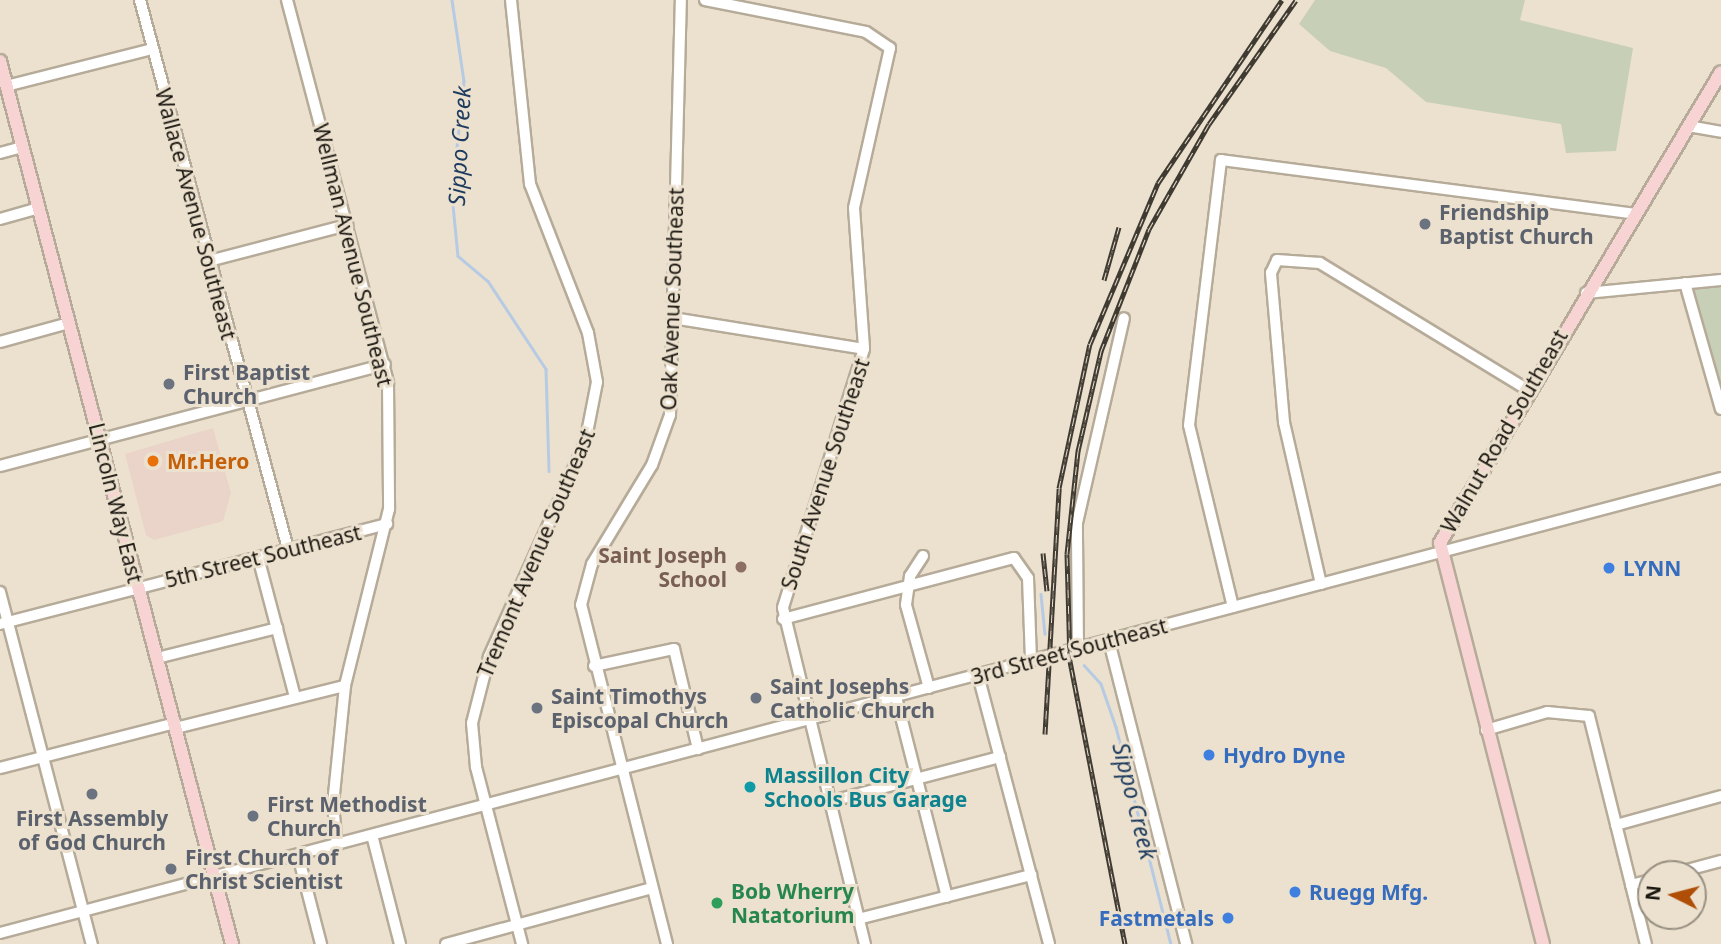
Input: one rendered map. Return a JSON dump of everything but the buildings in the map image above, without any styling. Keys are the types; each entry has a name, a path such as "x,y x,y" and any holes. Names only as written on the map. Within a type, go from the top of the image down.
{"main road":[{"name":"Lincoln Way East","path":"0,61 5,91 23,147 101,440 232,944"},
{"name":"Walnut Road Southeast","path":"1543,944 1440,552 1446,525 1721,72"}],"street":[{"name":"Wallace Avenue Southeast","path":"140,0 288,549"},
{"name":"Wellman Avenue Southeast","path":"287,0 384,364 387,524 345,686 333,805 337,845"},
{"name":"Tremont Avenue Southeast","path":"511,0 528,175 588,333 597,393 585,443 482,676 471,738 485,805 522,944"},
{"name":"Oak Avenue Southeast","path":"667,944 594,666 582,591 666,432 673,318 681,0"},
{"name":"South Avenue Southeast","path":"705,0 887,41 888,71 854,208 864,349 783,620 865,944"},
{"path":"5,91 152,49"},
{"path":"1688,126 1721,132"},
{"path":"0,153 23,147"},
{"path":"1233,607 1189,425 1221,160 1634,214"},
{"path":"0,219 38,208"},
{"path":"209,261 347,225"},
{"path":"1321,584 1284,422 1271,273 1279,259 1307,258 1528,390"},
{"path":"1586,293 1721,279"},
{"path":"1685,283 1721,409"},
{"path":"673,318 864,349"},
{"path":"1077,650 1077,523 1125,318"},
{"path":"0,342 69,323"},
{"path":"0,466 384,364"},
{"name":"3rd Street Southeast","path":"0,933 1721,478"},
{"name":"5th Street Southeast","path":"4,623 387,524"},
{"path":"923,556 906,587 929,688"},
{"path":"258,557 295,697"},
{"path":"783,620 1017,559 1029,586 1031,662"},
{"path":"0,592 4,623 43,757 92,944"},
{"path":"157,658 277,628"},
{"path":"1109,641 1186,944"},
{"path":"594,666 674,649 698,749"},
{"path":"978,675 1049,944"},
{"path":"0,768 345,686"},
{"path":"896,697 947,897"},
{"path":"1486,730 1547,712 1588,716 1646,944"},
{"path":"828,802 1000,757"},
{"path":"1616,825 1721,796"},
{"path":"372,835 400,944"},
{"path":"298,855 321,944"},
{"path":"858,919 1031,875"},
{"path":"1631,885 1637,884"},
{"path":"446,944 652,888"}],"shaded area":[{"path":"213,428 231,493 223,521 154,540 146,535 125,454"}],"green space":[{"path":"1315,0 1525,0 1520,20 1633,48 1616,151 1566,153 1561,124 1426,102 1386,68 1330,51 1299,24"},
{"path":"1721,283 1721,400 1689,286"}],"waterway":[{"name":"Sippo Creek","path":"452,0 464,81 452,195 458,256 488,281 546,369 549,471"},
{"name":"Sippo Creek","path":"1041,594 1045,634"},
{"name":"Sippo Creek","path":"1084,665 1101,684 1116,727 1171,944"}],"railway":[{"path":"1045,734 1059,488 1090,344 1158,183 1282,0"},
{"path":"1125,944 1070,661 1067,554 1078,451 1101,351 1149,229 1209,124 1296,0"},
{"path":"1104,280 1119,227"},
{"path":"1043,553 1047,591"}],"place":[{"name":"Friendship Baptist Church","path":"1425,224"},
{"name":"First Baptist Church","path":"169,384"},
{"name":"Mr.Hero","path":"153,461"},
{"name":"Saint Joseph School","path":"741,567"},
{"name":"LYNN","path":"1609,568"},
{"name":"Saint Josephs Catholic Church","path":"756,698"},
{"name":"Saint Timothys Episcopal Church","path":"537,708"},
{"name":"Hydro Dyne","path":"1209,755"},
{"name":"Massillon City Schools Bus Garage","path":"750,787"},
{"name":"First Assembly of God Church","path":"92,794"},
{"name":"First Methodist Church","path":"253,816"},
{"name":"First Church of Christ Scientist","path":"171,869"},
{"name":"Ruegg Mfg.","path":"1295,892"},
{"name":"Bob Wherry Natatorium","path":"717,903"},
{"name":"Fastmetals","path":"1228,918"}]}
